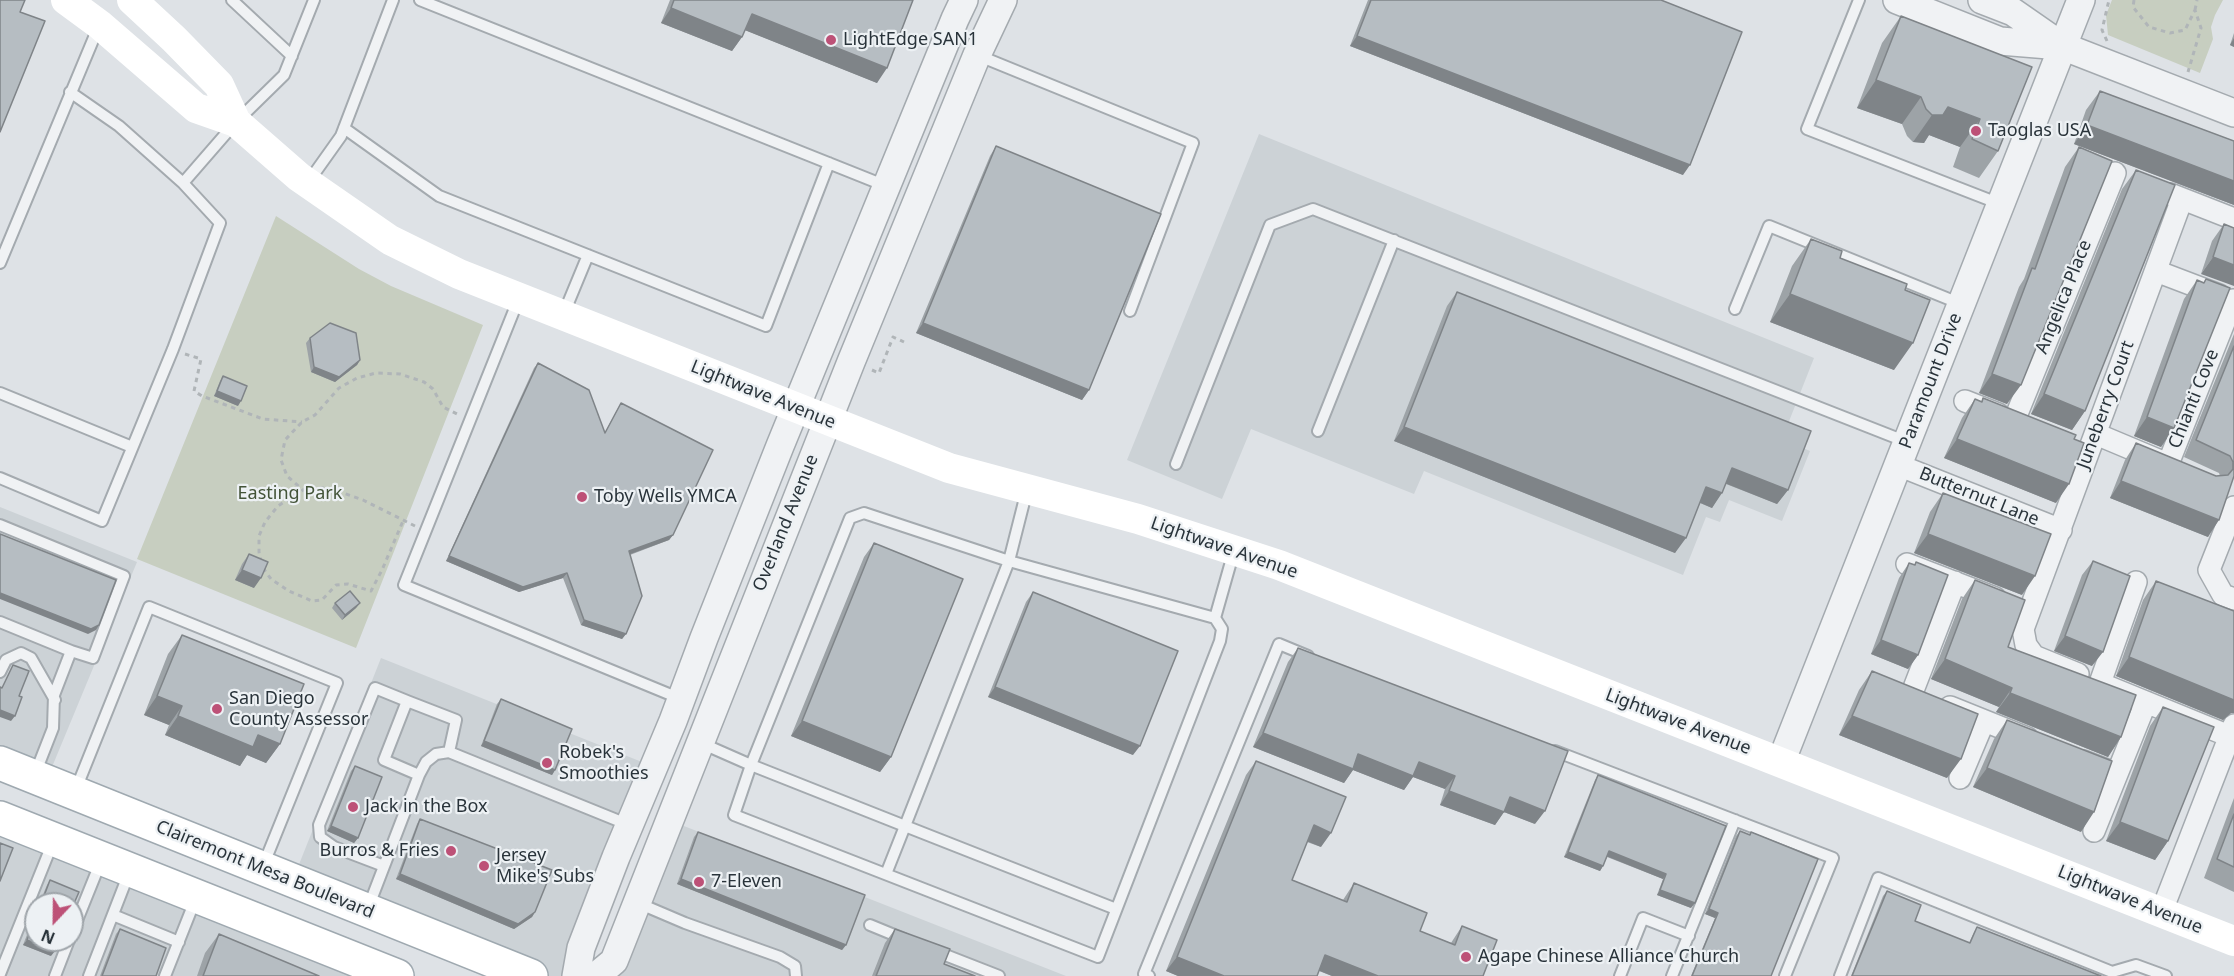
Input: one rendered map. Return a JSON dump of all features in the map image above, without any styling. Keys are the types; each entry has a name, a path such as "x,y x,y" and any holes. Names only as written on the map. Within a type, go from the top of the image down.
{"main road":[{"name":"Lightwave Avenue","path":"66,0 100,25 196,108 237,122 307,183 390,240 459,274 949,468 1138,519 1279,565 2234,941"},
{"name":"Lightwave Avenue","path":"132,0 219,85 237,122"},
{"name":"Clairemont Mesa Boulevard","path":"0,763 531,976"},
{"path":"0,818 197,897 344,961 397,976"}],"street":[{"name":"Overland Avenue","path":"576,976 580,948 795,408 964,0"},
{"name":"Overland Avenue","path":"596,976 614,961 827,421 977,55 1003,0"},
{"path":"1897,0 2000,41 2062,46"},
{"path":"1982,0 2013,12 2062,46 2234,113"},
{"name":"Paramount Drive","path":"1781,762 2080,0"},
{"path":"2093,165 2234,219"},
{"name":"Angelica Place","path":"2014,421 2134,180"},
{"name":"Juneberry Court","path":"2182,199 2023,629 2026,645 2034,656 2146,702 2233,733"},
{"path":"2156,271 2234,300"},
{"name":"Chianti Cove","path":"2168,464 2234,300"},
{"path":"1965,401 2036,429"},
{"path":"2068,442 2093,442 2188,472"},
{"name":"Butternut Lane","path":"1902,454 2061,530"},
{"path":"2234,507 2208,570 2223,595 2234,599"},
{"path":"1907,564 2029,612"},
{"path":"1955,582 1903,689 2117,774"},
{"path":"2100,683 2136,582"},
{"path":"2094,831 2146,702"},
{"path":"1960,778 1984,721"},
{"path":"2162,913 2233,733"}],"lane":[{"path":"232,0 292,56"},
{"path":"183,183 237,122 284,75 314,0"},
{"path":"307,183 341,136 393,0"},
{"path":"420,0 886,186"},
{"path":"1859,0 1807,129 2000,204"},
{"path":"0,263 100,25"},
{"path":"977,55 1193,143 1130,311"},
{"path":"0,478 102,521 173,349 220,223 183,183 119,126 70,92"},
{"path":"344,128 439,196 766,326 829,163"},
{"path":"1176,464 1270,225 1313,209 1394,240 1902,454"},
{"path":"1735,309 1769,226 1961,304"},
{"path":"1318,431 1394,240"},
{"path":"563,316 588,255"},
{"path":"519,298 404,585 681,699"},
{"path":"0,393 132,447"},
{"path":"886,874 1009,561 1027,490"},
{"path":"864,513 1009,561 1215,618 1222,629 1220,641 1098,957 734,815 850,519 864,513"},
{"path":"0,525 124,576 93,658 0,622"},
{"path":"1215,618 1234,550"},
{"path":"75,793 149,607 337,683 262,869"},
{"path":"1149,976 1144,974 1279,644 1323,661"},
{"path":"34,777 53,728 54,696 71,651"},
{"path":"0,672 6,660 21,653 31,658 54,696"},
{"path":"384,866 334,847 320,837 319,825 375,688 456,720 449,752"},
{"path":"407,701 384,760 419,775"},
{"path":"701,743 1116,909"},
{"path":"1541,745 1833,858 1785,976"},
{"path":"367,911 419,775 426,762 436,754 449,752 629,825"},
{"path":"1672,976 1735,820"},
{"path":"0,974 54,839"},
{"path":"89,976 113,915 116,864"},
{"path":"84,914 116,864"},
{"path":"1840,976 1878,878 2112,972 2136,965 2166,976"},
{"path":"165,976 197,897"},
{"path":"637,902 685,923 780,957 795,966 796,976"},
{"path":"113,915 179,942"},
{"path":"1620,976 1642,918 1689,936"},
{"path":"870,925 999,976"},
{"path":"55,976 64,952"}],"path":[{"path":"2108,42 2102,30 2109,0"},
{"path":"2134,0 2133,6 2149,27 2170,33 2185,30 2195,10 2197,0"},
{"path":"2179,68 2188,72 2201,28 2195,10"},
{"path":"851,362 879,373 893,337 904,342"},
{"path":"173,349 201,359 194,391 202,396 263,419 302,422"},
{"path":"303,490 287,477 281,460 285,440 302,422 315,415 339,388 357,378 376,373 400,374 424,382 433,389 443,407 470,420"},
{"path":"403,520 382,570 370,591 348,584 336,585 322,600 312,601 289,591 271,579 264,569 259,552 259,536 265,522 278,506 303,490 323,488 343,493 363,500 426,531"}],"shaded area":[{"path":"1259,134 1814,358 1782,439 1810,451 1782,521 1729,500 1720,522 1706,517 1683,575 1424,471 1414,494 1251,429 1222,499 1127,460"},
{"path":"0,507 137,562 52,767 0,746"},
{"path":"381,658 647,764 568,976 546,976 294,877"},
{"path":"661,817 1066,976 595,976"},
{"path":"0,823 382,976 0,976"}],"green space":[{"path":"2112,0 2223,0 2211,27 2213,39 2200,73 2108,35 2106,15"},
{"name":"Easting Park","path":"276,216 359,269 391,286 483,325 356,648 137,559"}],"building":[{"path":"0,0 25,0 20,12 45,21 0,132"},
{"name":"LightEdge SAN1","path":"674,0 913,0 887,68 752,14 742,37 671,8"},
{"path":"1371,0 1661,0 1742,32 1690,165 1357,36"},
{"path":"1901,16 2032,67 1998,151 1972,139 1980,119 1948,107 1943,115 1932,115 1926,109 1921,97 1876,80"},
{"path":"2100,91 2234,141 2234,181 2087,125"},
{"path":"996,146 1161,214 1089,390 923,323"},
{"path":"2079,147 2112,161 2021,385 1992,374 2032,268 2035,269"},
{"path":"2136,170 2175,185 2085,411 2044,394"},
{"path":"2224,224 2234,228 2234,265 2213,257"},
{"path":"1811,239 1842,251 1840,258 1907,284 1905,290 1930,300 1913,343 1790,294"},
{"path":"2206,279 2230,288 2174,428 2147,417 2197,280 2204,283"},
{"path":"1457,292 1811,431 1788,490 1732,468 1722,493 1706,487 1686,538 1404,427"},
{"path":"330,323 356,333 360,360 339,377 314,367 310,338"},
{"path":"2234,346 2234,476 2219,520 2121,481 2136,443 2216,476 2228,475 2233,469 2230,456 2196,440"},
{"name":"Toby Wells YMCA","path":"538,363 589,390 605,433 621,403 713,450 673,535 629,551 642,596 626,634 584,620 567,573 523,587 449,556"},
{"path":"223,376 247,386 241,401 217,391"},
{"path":"1983,398 2076,435 2074,439 2084,443 2069,484 1957,439 1975,399 1982,402"},
{"path":"1943,493 2051,534 2035,576 1928,534"},
{"path":"0,534 116,580 99,625 91,629 0,593"},
{"path":"874,543 963,579 891,757 802,721"},
{"path":"249,554 268,562 261,578 242,570"},
{"path":"2093,561 2130,576 2103,652 2065,636"},
{"path":"1916,562 1948,575 1918,655 1881,640 1909,563 1915,565"},
{"path":"1975,580 2025,600 2008,647 2136,695 2121,737 2010,693 2012,688 1945,659"},
{"path":"2156,581 2234,611 2234,700 2129,657"},
{"path":"350,591 360,603 345,615 335,603"},
{"path":"1033,592 1178,651 1140,746 995,687"},
{"name":"San Diego County Assessor","path":"182,635 304,684 280,744 258,735 253,747 178,716 182,706 157,696"},
{"path":"1298,648 1568,751 1545,811 1510,797 1504,812 1449,791 1455,776 1419,762 1413,776 1358,754 1353,769 1263,733"},
{"path":"13,665 29,671 19,696 22,697 15,716 0,710 0,687 2,688"},
{"path":"1872,671 1978,714 1961,759 1852,716"},
{"path":"501,699 572,729 555,770 484,741"},
{"path":"2163,707 2214,727 2168,841 2120,822"},
{"path":"2007,720 2112,761 2094,812 1987,768"},
{"path":"1256,761 1346,797 1331,833 1314,825 1292,880 1347,902 1354,883 1427,913 1420,931 1455,945 1462,926 1497,940 1483,976 1378,976 1325,955 1317,976 1224,976 1177,957"},
{"name":"Jack in the Box","path":"355,766 382,777 358,838 331,826"},
{"path":"1598,775 1726,826 1695,903 1660,890 1666,874 1609,851 1603,866 1568,852"},
{"path":"2234,814 2234,867 2217,859"},
{"path":"420,819 552,870 535,912 518,924 400,874"},
{"path":"1740,831 1750,835 1751,832 1818,859 1771,976 1692,976 1718,913 1709,909"},
{"path":"698,832 865,895 846,945 681,879"},
{"path":"0,843 13,848 0,881"},
{"path":"50,880 79,892 46,892"},
{"path":"1887,891 1921,905 1915,921 1970,943 1977,927 2101,976 1852,976"},
{"path":"120,929 166,948 156,976 102,976"},
{"path":"895,929 950,949 944,964 975,976 876,976"},
{"path":"219,934 319,976 203,976"}],"place":[{"name":"LightEdge SAN1","path":"831,40"},
{"name":"Taoglas USA","path":"1976,131"},
{"name":"Toby Wells YMCA","path":"582,497"},
{"name":"San Diego County Assessor","path":"217,709"},
{"name":"Robek's Smoothies","path":"547,763"},
{"name":"Jack in the Box","path":"353,807"},
{"name":"Burros & Fries","path":"451,851"},
{"name":"Jersey Mike's Subs","path":"484,866"},
{"name":"7-Eleven","path":"699,882"},
{"name":"Agape Chinese Alliance Church","path":"1466,957"}]}
